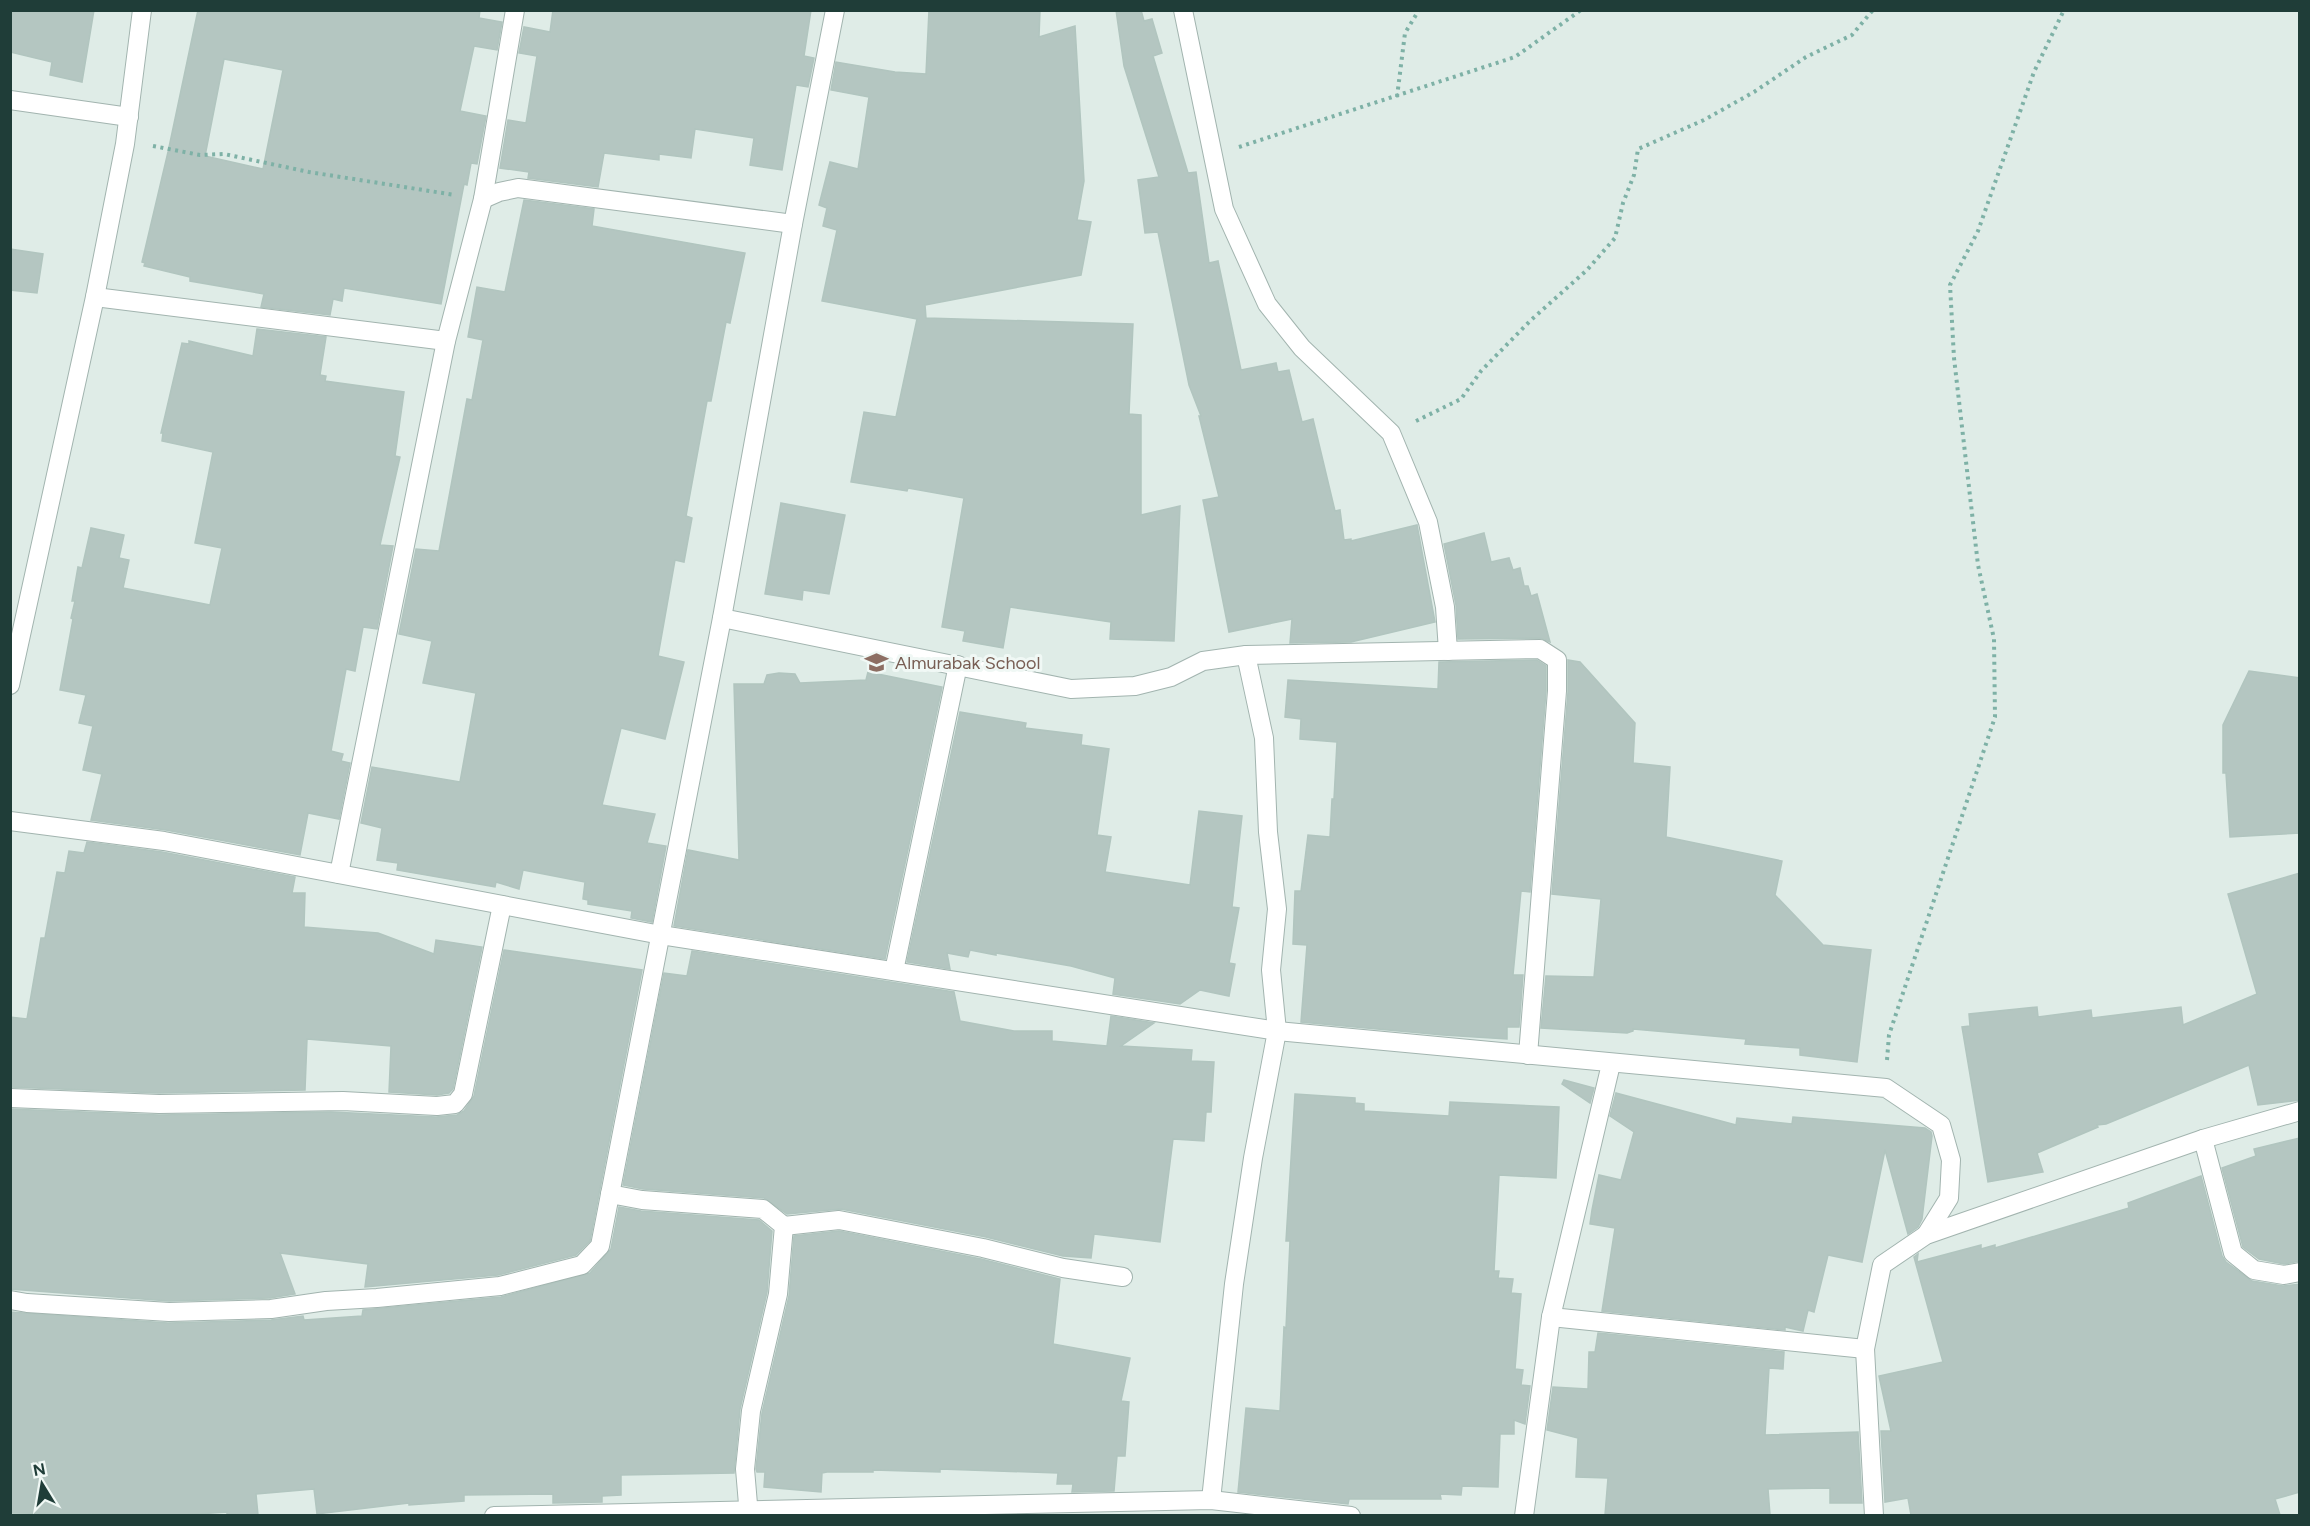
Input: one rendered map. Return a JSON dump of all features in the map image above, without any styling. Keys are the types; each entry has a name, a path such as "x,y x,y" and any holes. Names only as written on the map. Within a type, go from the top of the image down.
{"street":[{"path":"10,685 95,297 125,144 142,10"},
{"path":"339,873 446,341 483,200 515,10"},
{"path":"10,1300 169,1312 271,1309 326,1301 500,1286 582,1265 600,1246 722,618 793,224 835,10"},
{"path":"1184,10 1224,209 1267,304 1302,348 1392,433 1428,522 1445,607 1448,651"},
{"path":"10,100 129,117"},
{"path":"483,200 499,192 518,188 793,224"},
{"path":"95,297 446,341"},
{"path":"722,618 1071,688 1135,686 1171,677 1203,661 1246,655 1540,649 1557,660 1557,691 1528,1056"},
{"path":"1211,1500 1234,1284 1253,1158 1277,1031 1271,970 1277,909 1268,832 1264,738 1246,655"},
{"path":"894,971 958,665"},
{"path":"10,821 164,841 661,935 1277,1031 1886,1088 1941,1125 1951,1160 1949,1198 1926,1235"},
{"path":"10,1098 159,1104 343,1101 437,1106 455,1104 463,1094 502,905"},
{"path":"1524,1515 1551,1317 1611,1064"},
{"path":"1874,1515 1865,1349 1882,1265 1926,1235 2203,1139 2300,1111"},
{"path":"2203,1139 2233,1252 2253,1270 2284,1275 2300,1272"},
{"path":"610,1194 642,1200 763,1209 784,1226 839,1220 984,1248 1063,1268 1123,1277"},
{"path":"749,1512 745,1469 751,1412 778,1294 784,1226"},
{"path":"1551,1317 1865,1349"},
{"path":"494,1515 1019,1510 1211,1500 1352,1515"}],"path":[{"path":"1397,97 1405,33 1419,10"},
{"path":"1213,155 1515,57 1581,10"},
{"path":"1392,433 1461,399 1481,371 1531,320 1587,270 1615,238 1623,203 1634,175 1638,149 1704,120 1754,92 1806,57 1852,34 1873,10"},
{"path":"1886,1088 1889,1035 1995,717 1994,639 1978,565 1954,358 1950,285 1978,231 2034,72 2064,10"},
{"path":"125,144 164,147 200,155 224,154 309,172 483,200"}],"building":[{"path":"10,10 94,10 82,82 50,75 52,62 10,52"},
{"path":"198,10 480,10 479,18 502,22 497,50 474,46 460,111 486,116 477,164 471,163 467,185 464,184 441,304 344,288 342,301 333,299 330,315 261,307 264,294 190,281 190,277 144,266 145,263 142,262","holes":["224,59 283,70 263,169 205,156"]},
{"path":"553,10 811,10 804,56 814,58 808,87 796,85 782,170 750,165 754,138 695,129 691,158 659,154 659,160 604,153 598,187 528,178 529,172 500,168 508,120 526,123 537,56 519,53 524,27 550,32"},
{"path":"929,10 1040,10 1039,37 1075,26 1084,181 1077,220 1091,222 1081,275 925,305 926,318 1133,324 1129,414 1141,415 1141,515 1180,506 1174,641 1110,639 1111,622 1010,607 1003,648 963,641 965,631 942,627 964,498 908,488 907,491 851,482 864,412 896,417 917,319 822,301 837,230 823,226 827,208 819,205 830,162 858,169 869,97 831,90 836,62 895,72 926,74"},
{"path":"1116,10 1141,10 1144,21 1152,19 1162,53 1153,56 1188,173 1196,172 1209,263 1218,261 1241,370 1276,363 1278,372 1289,370 1302,422 1313,419 1335,511 1340,510 1344,540 1351,539 1351,541 1417,525 1435,622 1351,642 1290,643 1292,619 1229,632 1203,500 1219,497 1199,416 1201,416 1189,385 1158,232 1145,233 1138,180 1159,177 1124,66"},
{"path":"524,200 594,209 592,226 745,253 730,323 726,322 711,401 707,401 686,516 692,518 684,562 675,560 658,656 684,662 665,739 621,728 602,805 655,814 647,843 666,846 652,922 631,918 632,911 588,904 588,900 583,899 585,882 523,870 519,889 496,882 495,887 397,870 398,863 377,860 382,828 361,823 372,767 460,782 476,693 423,683 432,641 399,634 416,549 439,551 467,399 472,400 483,340 468,337 477,287 505,292"},
{"path":"10,249 43,254 37,293 10,290"},
{"path":"257,329 326,337 320,375 326,376 325,381 404,392 395,456 400,457 380,545 393,546 377,629 363,627 355,671 346,669 331,751 343,754 341,761 350,763 339,819 308,813 300,855 166,830 91,820 102,774 83,770 93,726 79,723 86,695 60,690 73,619 71,618 75,601 72,601 78,567 82,568 91,528 124,535 119,558 129,560 123,588 210,605 222,548 195,543 213,452 162,441 163,433 161,433 182,343 189,344 189,341 253,356"},
{"path":"781,503 845,515 829,594 803,590 802,600 765,594"},
{"path":"1484,533 1491,562 1509,558 1513,570 1520,568 1524,586 1528,586 1531,596 1537,594 1550,642 1540,638 1458,639 1456,605 1444,544"},
{"path":"1537,660 1546,666 1546,691 1530,892 1521,891 1513,975 1523,975 1519,1027 1507,1027 1507,1039 1301,1022 1307,945 1293,944 1295,891 1301,891 1308,835 1330,837 1337,742 1300,739 1301,719 1285,717 1288,680 1438,689 1439,662"},
{"path":"1568,660 1580,662 1635,723 1633,763 1670,767 1666,837 1782,861 1775,895 1823,945 1871,950 1857,1062 1800,1055 1800,1048 1745,1044 1746,1039 1633,1029 1627,1033 1541,1028 1546,976 1594,977 1601,899 1552,894 1568,692"},
{"path":"2249,671 2300,678 2300,833 2230,837 2226,773 2223,773 2223,725"},
{"path":"868,672 942,687 885,959 674,926 688,850 739,860 734,684 764,684 767,675 779,673 795,674 800,683 866,680"},
{"path":"960,712 1026,723 1025,728 1082,735 1081,745 1109,749 1097,835 1111,837 1105,872 1190,885 1199,811 1242,816 1232,907 1239,908 1229,963 1235,964 1229,996 1200,990 1180,1004 1113,994 1115,978 1071,966 970,950 968,957 947,953 950,969 907,962"},
{"path":"87,842 162,852 295,877 292,893 305,893 304,927 378,933 434,954 436,940 482,947 453,1089 449,1093 437,1095 389,1092 391,1046 307,1039 305,1090 159,1093 10,1087 10,1017 27,1019 41,938 45,938 57,872 65,873 69,851 84,853"},
{"path":"2300,873 2300,1100 2258,1105 2249,1065 2106,1124 2097,1125 2098,1127 2037,1153 2043,1172 1988,1182 1962,1027 1970,1026 1969,1014 2037,1007 2038,1017 2091,1010 2092,1018 2181,1007 2183,1025 2257,994 2228,894"},
{"path":"504,950 642,970 590,1241 576,1255 498,1275 365,1287 368,1264 280,1253 295,1294 270,1298 169,1301 10,1289 10,1109 159,1115 331,1112 436,1117 457,1115 464,1111 474,1096"},
{"path":"692,951 954,992 960,1021 1014,1031 1052,1031 1052,1041 1107,1046 1111,1016 1154,1023 1121,1046 1192,1050 1191,1061 1214,1062 1211,1112 1206,1112 1204,1141 1173,1139 1160,1242 1094,1234 1091,1258 1063,1256 986,1237 841,1209 787,1214 764,1198 643,1189 623,1185 664,973 687,976"},
{"path":"1564,1080 1594,1088 1590,1103 1562,1084"},
{"path":"1616,1093 1736,1125 1737,1118 1792,1124 1793,1117 1925,1128 1931,1132 1932,1136 1922,1219 1918,1227 1908,1234 1885,1150 1862,1262 1828,1255 1814,1312 1808,1310 1803,1331 1785,1327 1785,1330 1602,1311 1615,1228 1590,1224 1592,1210 1599,1175 1621,1180 1634,1132 1610,1116"},
{"path":"1295,1094 1355,1098 1355,1103 1364,1104 1364,1111 1449,1116 1450,1102 1559,1107 1556,1178 1499,1175 1494,1271 1499,1271 1498,1278 1513,1279 1511,1293 1521,1294 1515,1369 1523,1370 1521,1385 1530,1386 1525,1424 1514,1420 1514,1434 1500,1434 1498,1487 1462,1486 1461,1495 1440,1494 1441,1499 1349,1499 1348,1504 1238,1492 1246,1408 1280,1411 1284,1327 1286,1328 1290,1241 1286,1241"},
{"path":"2300,1138 2300,1261 2284,1264 2259,1259 2243,1247 2222,1168 2256,1156 2254,1149"},
{"path":"2201,1176 2222,1256 2226,1262 2252,1281 2283,1286 2300,1284 2300,1492 2275,1499 2280,1515 1911,1515 1908,1498 1885,1502 1881,1431 1891,1431 1879,1376 1943,1362 1914,1257 1918,1254 1917,1262 1981,1245 1981,1249 1995,1245 1995,1248 2129,1208 2128,1203"},
{"path":"619,1207 641,1211 759,1220 772,1231 767,1292 740,1409 734,1473 621,1475 621,1495 602,1496 602,1502 553,1503 553,1494 464,1495 464,1501 409,1505 409,1503 317,1514 314,1489 256,1494 258,1515 227,1515 227,1512 183,1515 10,1513 10,1312 168,1323 271,1320 303,1316 304,1320 362,1316 363,1310 501,1297 590,1273 611,1249"},
{"path":"839,1231 981,1259 1060,1279 1053,1344 1130,1358 1121,1401 1129,1402 1125,1456 1117,1456 1114,1491 1072,1492 1073,1484 1057,1484 1058,1473 940,1469 940,1472 873,1470 873,1472 827,1472 822,1473 821,1492 764,1487 765,1472 757,1472 756,1469 762,1413 789,1296 794,1236"},
{"path":"1598,1333 1784,1352 1783,1369 1769,1368 1765,1435 1858,1432 1862,1503 1830,1503 1830,1488 1768,1489 1770,1515 1605,1515 1608,1478 1576,1477 1578,1438 1547,1430 1553,1387 1588,1389 1589,1352 1595,1352"}],"place":[{"name":"Almurabak School","path":"877,663"}]}
